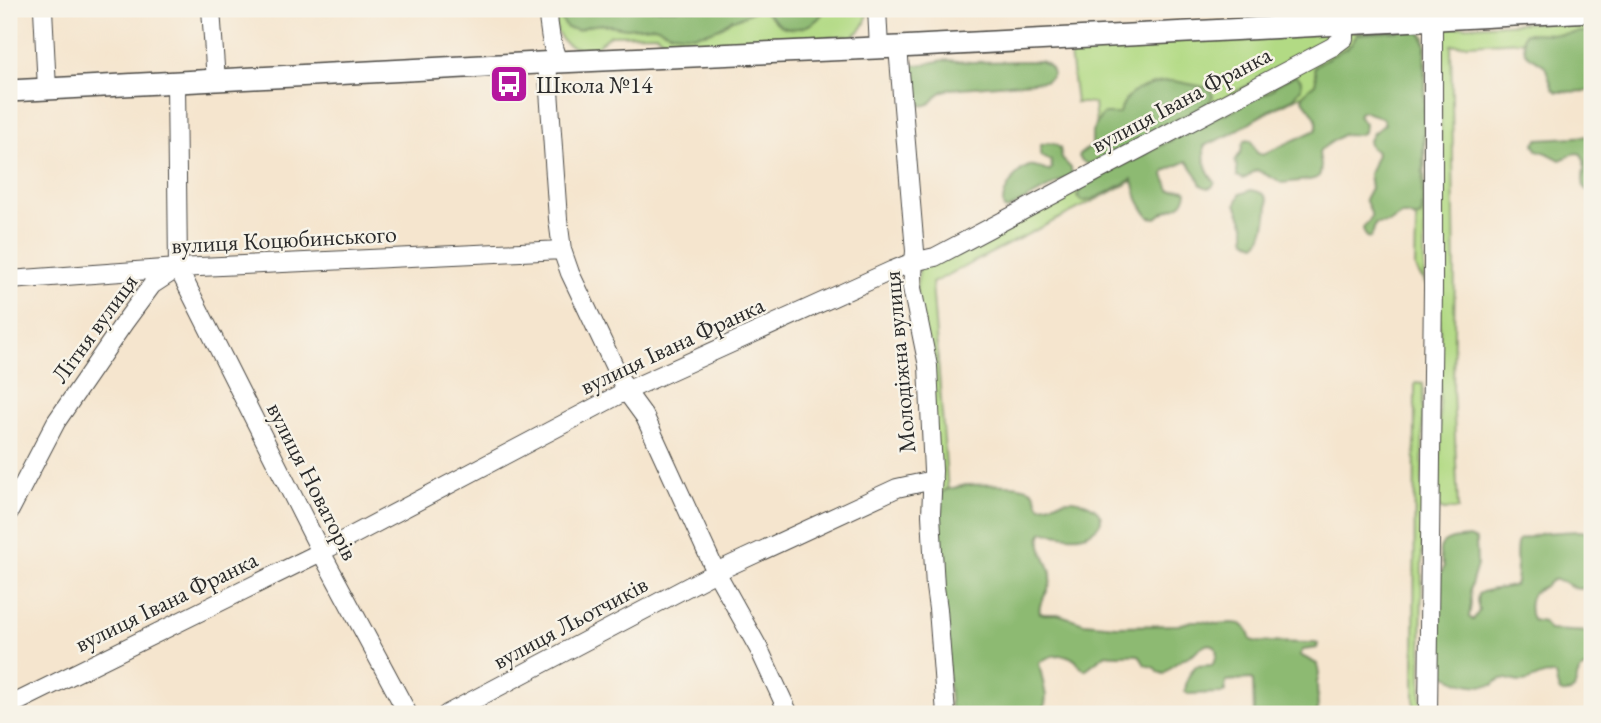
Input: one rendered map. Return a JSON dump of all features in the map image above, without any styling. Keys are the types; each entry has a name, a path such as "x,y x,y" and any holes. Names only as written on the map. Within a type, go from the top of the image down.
{"street":[{"path":"43,9 47,89"},
{"path":"211,9 216,81"},
{"path":"548,9 553,62 558,219 562,250 570,273 626,391 645,417 716,572 759,649 789,714"},
{"name":"Молодіжна вулиця","path":"877,9 888,47 915,251 912,288 928,366 935,587 946,714"},
{"path":"9,91 1592,11"},
{"path":"1428,714 1433,20"},
{"name":"вулиця Івана Франка","path":"9,706 321,552 626,391 892,270 944,253 1332,47 1344,38 1344,24"},
{"path":"176,83 178,268"},
{"name":"вулиця Коцюбинського","path":"9,280 178,268 562,250"},
{"name":"Літня вулиця","path":"9,512 56,422 124,323 152,285 178,268"},
{"name":"вулиця Новаторів","path":"178,268 321,552 408,714"},
{"name":"вулиця Льотчиків","path":"447,714 716,572 897,488 933,480"}],"green space":[{"path":"555,9 867,9 864,25 853,36 672,47 656,34 610,35 593,49 581,49 563,41 557,32"},
{"path":"562,9 758,9 732,19 720,28 693,35 671,33 655,26 626,28 601,24 578,30 567,28 560,18"},
{"path":"760,9 825,9 813,23 801,28 788,28"},
{"path":"1592,19 1592,37 1451,45 1455,270 1453,390 1458,509 1444,510 1439,508 1441,33 1450,27"},
{"path":"1417,29 1425,36 1426,44 1424,282 1415,268 1420,59 1373,59 932,283 965,714 916,289 920,264 1351,32"},
{"path":"1416,30 1421,33 1425,44 1421,216 1415,218 1401,215 1389,223 1375,224 1370,238 1366,237 1363,229 1371,216 1365,199 1371,188 1369,174 1377,154 1368,142 1373,133 1385,124 1382,118 1363,111 1358,116 1365,124 1364,132 1358,135 1342,135 1320,150 1321,165 1317,178 1282,183 1257,170 1243,179 1237,176 1235,161 1245,141 1251,140 1257,153 1262,155 1316,130 1317,121 1302,98 1315,84 1314,68 1317,64 1348,47 1357,34"},
{"path":"1331,31 1335,38 1100,165 1094,103 1076,103 1069,46"},
{"path":"1592,31 1592,91 1557,92 1553,89 1545,66 1528,55 1524,49 1525,33"},
{"path":"946,60 1040,61 1051,69 1053,74 1045,81 950,89 940,93 928,104 915,103 909,93 909,69 913,65"},
{"path":"1295,75 1301,80 1301,88 1293,99 1204,146 1207,169 1215,182 1212,187 1201,185 1187,161 1165,171 1170,190 1187,191 1185,200 1180,205 1156,218 1149,217 1142,207 1132,179 1091,200 1081,201 1077,197 1085,185 1220,115 1234,111 1242,103 1271,91 1276,85"},
{"path":"1166,81 1209,88 1213,96 1208,104 1094,164 1082,161 1080,154 1092,145 1092,132 1101,116 1118,114 1131,94 1145,86"},
{"path":"1592,136 1592,192 1583,185 1584,163 1581,154 1573,154 1560,160 1537,150 1534,144 1538,139"},
{"path":"1048,143 1060,148 1062,159 1071,168 1072,175 1007,210 1004,209 1006,191 1022,170 1033,166 1049,171 1052,168 1051,161 1041,156 1040,151 1041,145"},
{"path":"1251,190 1263,194 1267,201 1264,228 1258,243 1255,244 1246,240 1245,225 1236,204 1240,194"},
{"path":"1415,383 1423,384 1421,714 1414,714"},
{"path":"966,485 1021,486 1033,491 1040,506 1063,501 1080,501 1093,507 1101,516 1097,527 1084,535 1044,532 1041,535 1051,580 1040,605 1040,613 1058,614 1084,623 1116,626 1178,625 1192,621 1241,624 1247,629 1251,640 1257,642 1318,644 1317,648 1303,650 1300,655 1317,664 1318,714 1254,714 1251,679 1226,681 1225,691 1222,693 1188,694 1185,691 1186,684 1194,668 1212,665 1215,660 1216,649 1211,644 1177,663 1164,674 1145,665 1139,655 1106,654 1085,670 1068,656 1046,658 1039,663 1046,696 1044,714 951,714 941,587 939,497 945,490"},
{"path":"1579,531 1592,535 1592,585 1580,589 1552,580 1534,593 1529,608 1532,620 1543,622 1549,630 1592,632 1592,667 1580,671 1574,690 1561,693 1555,675 1550,674 1526,682 1500,679 1493,685 1478,686 1457,681 1438,670 1442,589 1440,580 1444,566 1440,550 1444,543 1464,537 1476,540 1477,565 1470,588 1469,617 1473,620 1479,611 1478,594 1515,585 1518,540 1543,533"}],"place":[{"name":"Школа №14","path":"509,84"}]}
